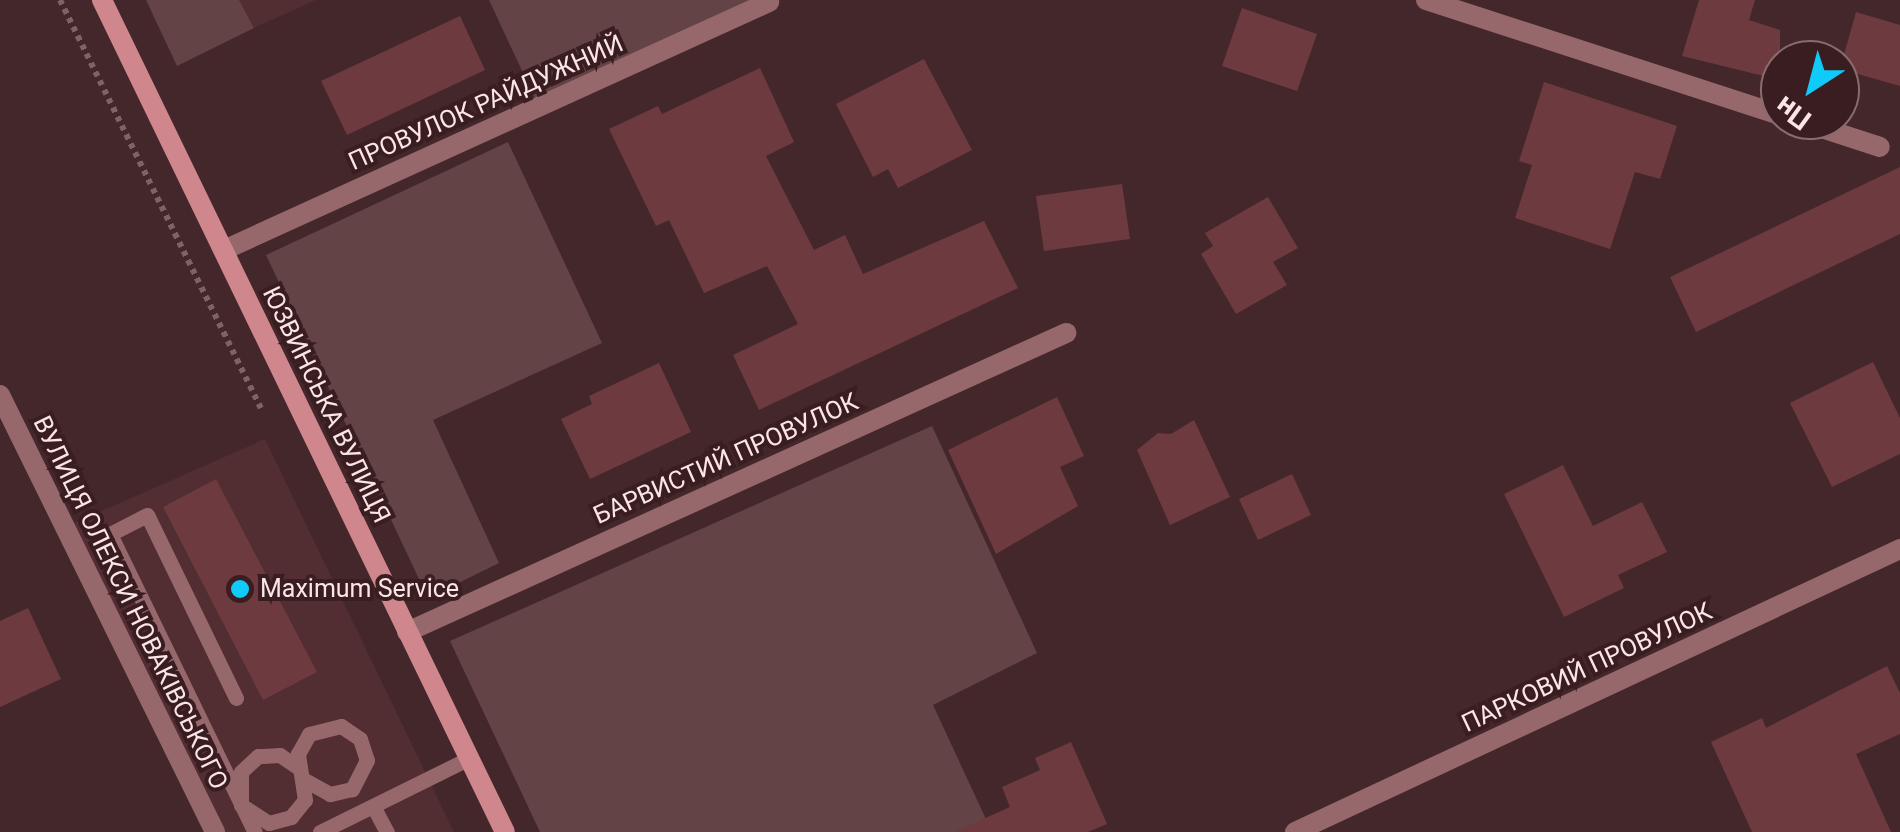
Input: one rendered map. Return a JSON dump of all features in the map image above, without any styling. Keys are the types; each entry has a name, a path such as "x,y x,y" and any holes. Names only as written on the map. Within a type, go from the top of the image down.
{"main road":[{"name":"ЮЗВИНСЬКА ВУЛИЦЯ","path":"102,0 504,832"}],"street":[{"path":"1426,0 1760,108"},
{"name":"ПРОВУЛОК РАЙДУЖНИЙ","path":"224,250 769,2"},
{"path":"1858,140 1880,147"},
{"name":"БАРВИСТИЙ ПРОВУЛОК","path":"407,632 1066,332"},
{"name":"ВУЛИЦЯ ОЛЕКСИ НОВАКІВСЬКОГО","path":"0,395 215,832"},
{"name":"ПАРКОВИЙ ПРОВУЛОК","path":"1295,832 1900,550"}],"lane":[{"path":"236,698 147,515 110,534 255,832"},
{"path":"302,774 299,810 280,822 258,820 241,805 241,772 258,756 280,755 302,774 330,794 352,789 365,772 366,749 342,726 319,728 302,744 302,774"},
{"path":"320,832 468,759"},
{"path":"372,806 387,832"}],"path":[{"path":"60,0 267,420"}],"shaded area":[{"path":"146,0 239,0 254,28 177,66"},
{"path":"239,0 316,0 254,28"},
{"path":"489,0 770,0 539,107"},
{"path":"508,142 602,343 433,420 499,563 428,598 266,255"},
{"path":"932,426 1037,653 933,705 992,832 540,832 450,641"},
{"path":"265,439 454,832 224,832 72,524"}],"building":[{"path":"1699,0 1755,0 1749,20 1780,30 1780,40 1760,40 1760,75 1682,56"},
{"path":"1242,8 1317,34 1297,91 1222,66"},
{"path":"1856,12 1900,25 1900,86 1860,75 1860,40 1848,40"},
{"path":"460,16 485,70 347,135 321,81"},
{"path":"924,59 972,150 898,188 888,169 873,177 836,104"},
{"path":"760,68 794,142 766,156 814,250 845,235 863,274 984,221 1018,288 759,410 733,355 798,324 767,266 704,293 669,220 656,226 609,129 658,106 662,114"},
{"path":"1544,82 1677,126 1660,179 1635,172 1610,249 1515,218 1532,165 1519,161"},
{"path":"1900,167 1900,234 1696,332 1670,277"},
{"path":"1122,184 1130,239 1044,251 1036,196"},
{"path":"1268,197 1298,248 1273,262 1287,285 1236,314 1201,254 1213,246 1205,233"},
{"path":"1873,362 1900,418 1900,454 1832,487 1790,403"},
{"path":"659,363 691,432 590,479 561,419 592,404 589,396"},
{"path":"1057,397 1084,456 1060,467 1078,506 996,554 948,450"},
{"path":"1194,420 1230,497 1170,525 1137,450 1158,433 1171,434"},
{"path":"1563,465 1593,526 1642,502 1667,552 1618,575 1624,588 1564,617 1504,494"},
{"path":"1292,474 1311,515 1258,540 1239,499"},
{"name":"Maximum Service","path":"216,479 317,672 263,700 163,507"},
{"path":"28,608 61,679 0,707 0,621"},
{"path":"1887,666 1900,693 1900,734 1856,754 1891,832 1752,832 1711,742 1762,718 1766,728"},
{"path":"1071,742 1107,824 1088,832 954,832 1010,807 1002,787 1040,770 1035,758"}],"place":[{"name":"Maximum Service","path":"240,589"}]}
